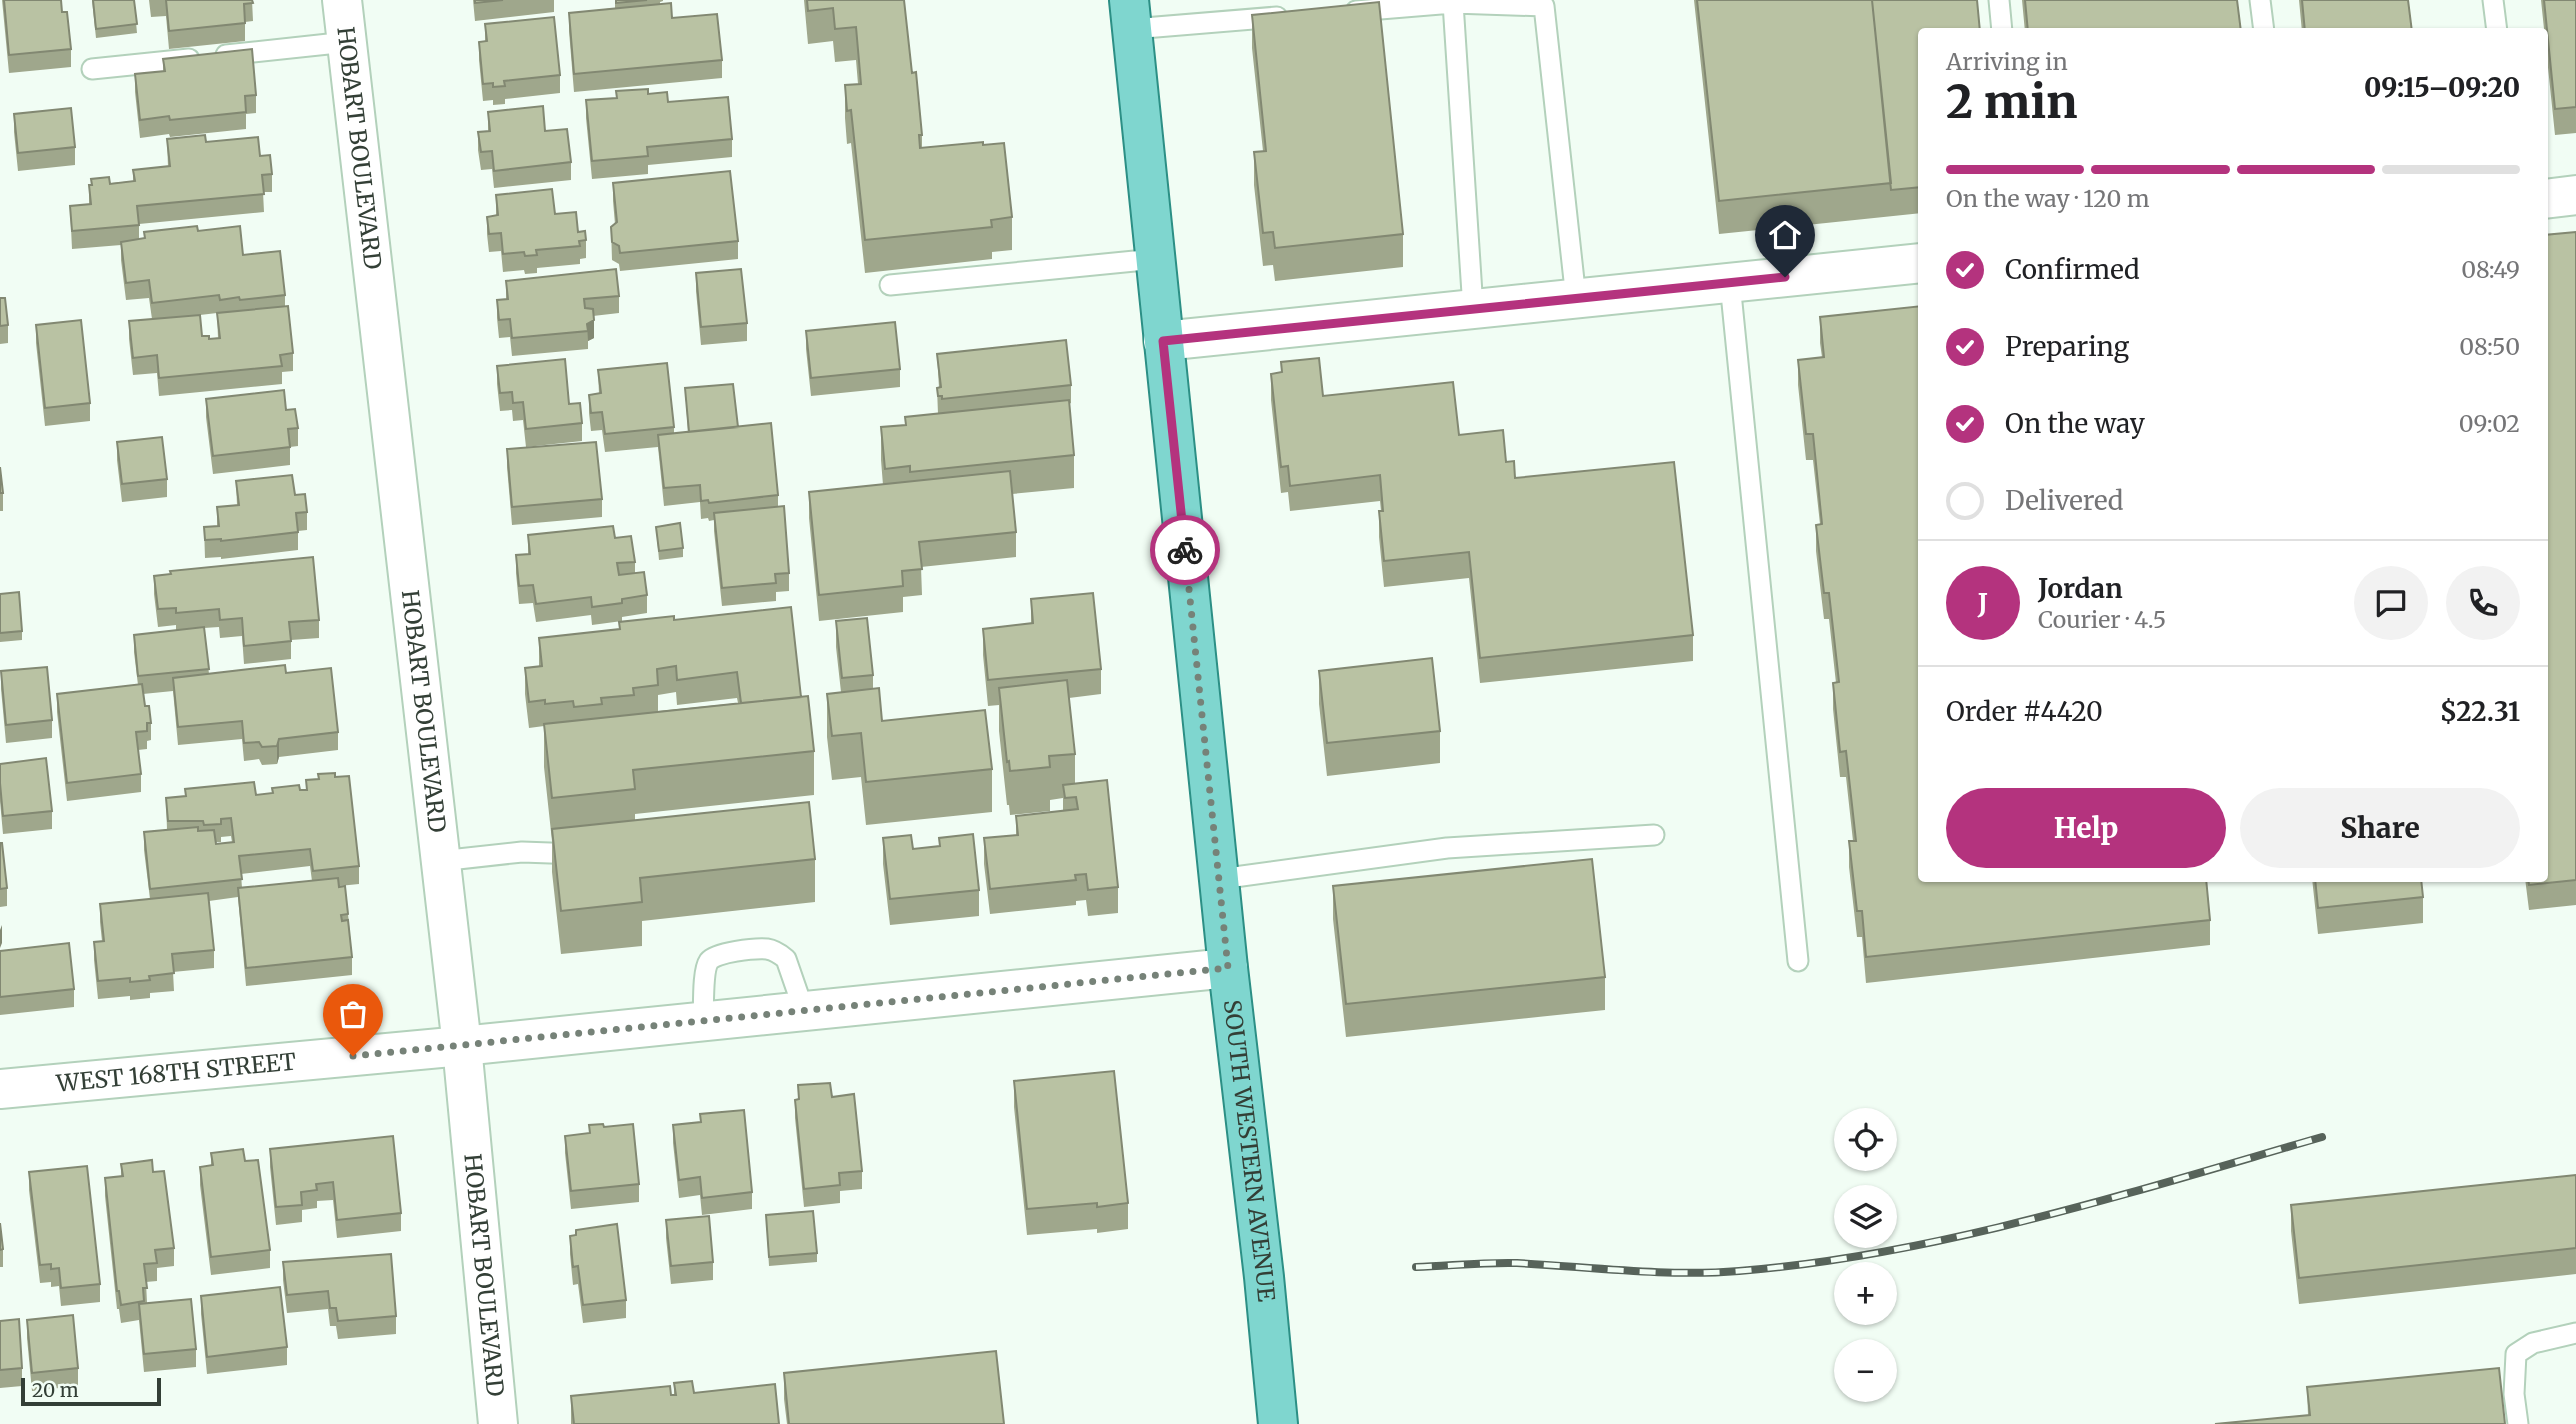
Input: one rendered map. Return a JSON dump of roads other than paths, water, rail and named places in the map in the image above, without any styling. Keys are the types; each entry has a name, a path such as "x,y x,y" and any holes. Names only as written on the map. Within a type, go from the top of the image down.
{"main road":[{"name":"SOUTH WESTERN AVENUE","path":"1130,14 1228,968 1263,1265 1278,1424"}],"street":[{"name":"HOBART BOULEVARD","path":"342,0 462,1046 498,1424"},
{"path":"2548,198 2576,195"},
{"path":"1163,341 1918,263"},
{"name":"WEST 168TH STREET","path":"0,1088 462,1046 1228,968"}],"lane":[{"path":"1998,0 2002,28"},
{"path":"2260,0 2263,28"},
{"path":"2493,0 2496,28"},
{"path":"1335,12 1453,3 1544,6 1576,299"},
{"path":"1453,3 1473,309"},
{"path":"1130,14 1296,15"},
{"path":"92,69 346,42"},
{"path":"890,285 1155,260"},
{"path":"1730,282 1798,961"},
{"path":"1220,879 1447,848 1654,835"},
{"path":"440,862 522,852 565,855 602,852"},
{"path":"703,1021 706,969 709,960 720,954 765,949 786,958 804,1011"},
{"path":"2518,1424 2514,1394 2516,1354 2533,1343 2576,1334"}],"railway":[{"path":"1416,1267 1517,1263 1628,1271 1711,1273 1813,1263 1887,1251 2034,1219 2322,1137"}]}
